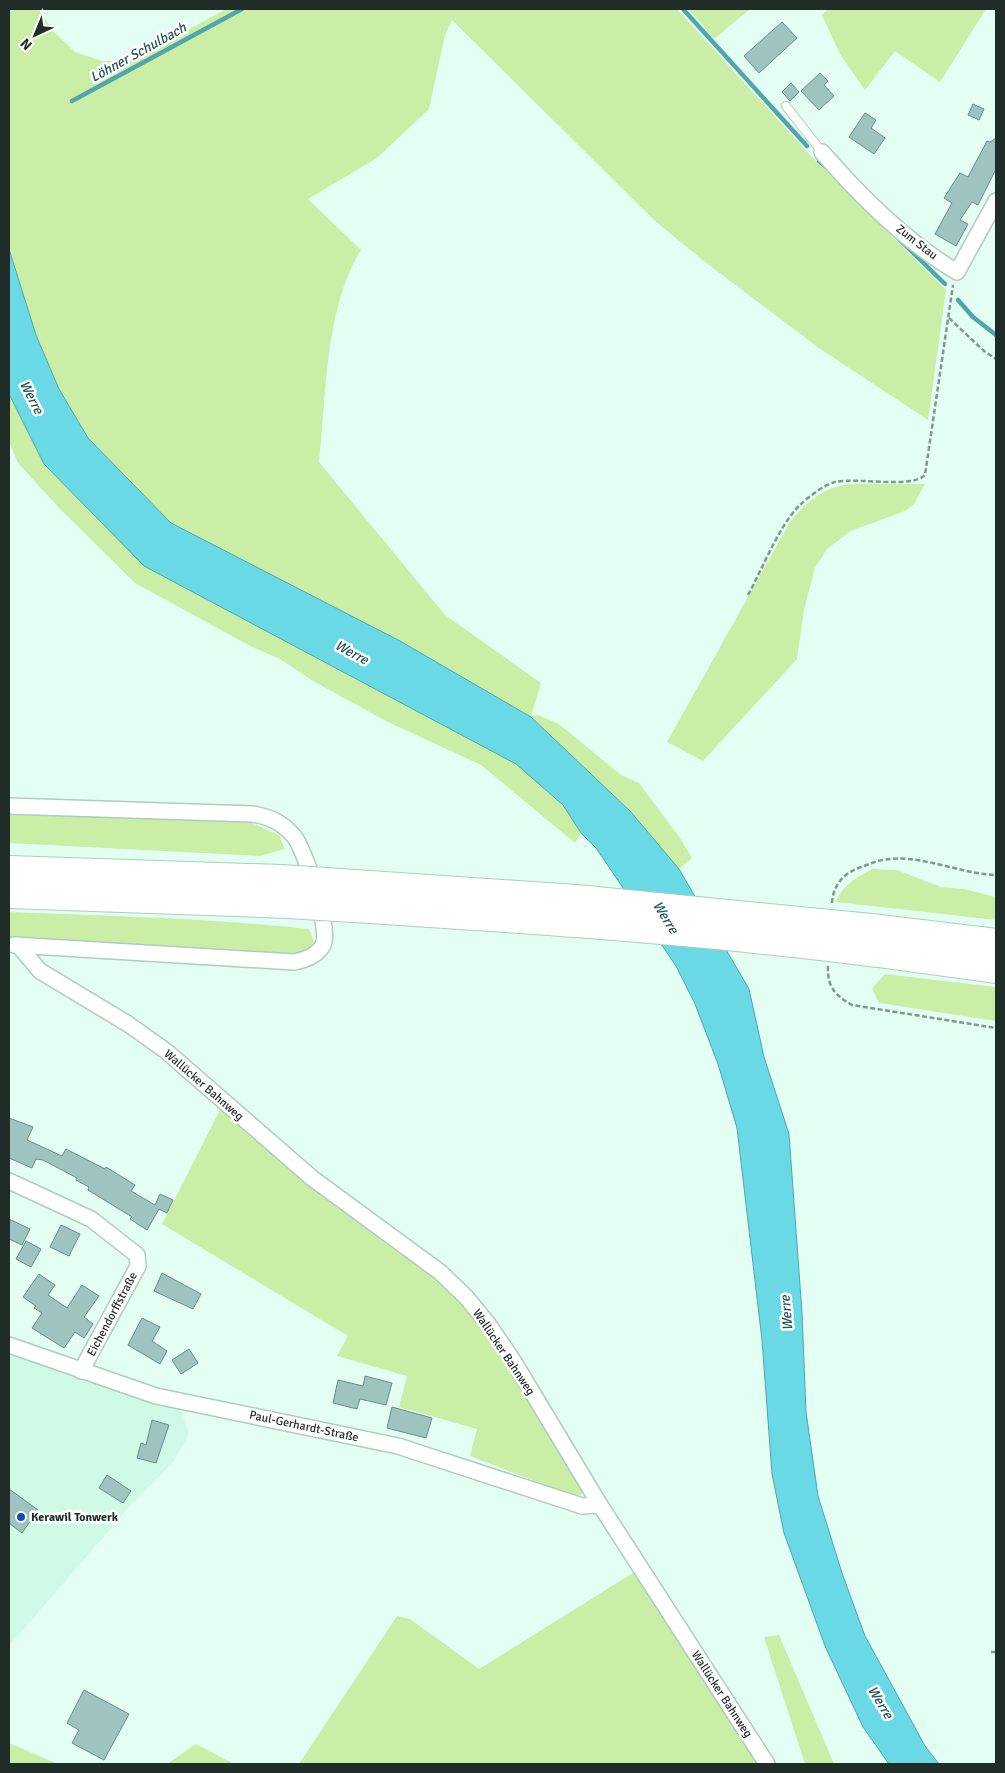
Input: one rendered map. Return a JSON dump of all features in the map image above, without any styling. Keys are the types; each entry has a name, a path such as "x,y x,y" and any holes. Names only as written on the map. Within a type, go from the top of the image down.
{"highway":[{"path":"9,870 285,892 512,917 804,944 875,941 996,944"},
{"path":"9,894 285,892"},
{"path":"875,941 996,969"}],"street":[{"name":"Zum Stau","path":"822,152 844,177 889,221 957,272"},
{"path":"957,272 996,201"},
{"name":"Wallücker Bahnweg","path":"9,806 253,814 269,817 282,824 294,836 303,850 326,930 324,945 318,952 309,959 294,962 14,945"},
{"name":"Wallücker Bahnweg","path":"14,945 40,971 128,1024 166,1051 312,1178 440,1272 489,1325 600,1505 767,1764"},
{"name":"Eichendorffstraße","path":"9,1182 91,1219 137,1254 138,1266 81,1371"},
{"name":"Paul-Gerhardt-Straße","path":"9,1345 156,1396 398,1446 582,1506 600,1505"}],"lane":[{"path":"786,106 822,152"}],"path":[{"path":"748,596 786,522 800,505 824,488 833,483 849,480 916,481 926,475 957,272"},
{"path":"949,318 984,351 996,359"},
{"path":"832,910 833,891 842,878 855,869 883,860 910,860 996,875"},
{"path":"829,958 828,977 836,996 852,1005 996,1028"},
{"path":"991,1652 996,1652"}],"shaded area":[{"path":"9,1347 179,1404 189,1434 174,1461 131,1505 9,1646"}],"green space":[{"path":"9,9 39,9 52,30 75,52 102,61 133,60 226,9 677,9 809,154 946,290 928,420 819,348 705,262 655,221 452,20 445,35 429,109 377,158 308,199 361,250 349,273 340,298 334,325 329,353 319,462 445,615 541,683 531,716 538,715 559,724 621,775 639,783 680,838 692,858 679,869 630,811 531,717 400,641 171,523 88,438 59,389 36,335 9,249"},
{"path":"689,9 750,9 714,39"},
{"path":"829,9 986,9 940,82 895,51 865,90 840,54 822,15"},
{"path":"9,394 12,403 144,566 516,764 563,805 581,833 575,843 481,765 384,720 313,681 280,659 252,647 135,583 60,509 18,463 9,442"},
{"path":"850,484 925,484 914,504 905,511 851,531 827,549 815,568 804,610 797,659 703,761 667,742 790,522 802,508 816,497 832,488"},
{"path":"9,815 206,817 245,820 279,835 285,849 260,856 9,843"},
{"path":"873,869 897,870 941,887 964,889 996,897 996,920 836,902 842,891 851,882"},
{"path":"9,912 272,925 309,929 314,941 304,955 292,958 9,942"},
{"path":"885,974 996,987 996,1021 879,1003 872,988"},
{"path":"223,1104 437,1277 480,1322 583,1484 582,1494 576,1497 470,1456 477,1429 399,1407 407,1376 337,1356 348,1336 162,1224"},
{"path":"636,1571 761,1764 299,1764 397,1616 410,1619 479,1669"},
{"path":"779,1635 834,1764 805,1764 764,1637"},
{"path":"9,1743 58,1764 9,1764"},
{"path":"196,1744 234,1764 167,1764"}],"water":[{"name":"Werre","path":"9,249 36,335 59,389 88,438 171,523 400,641 531,717 630,811 679,869 749,989 764,1057 789,1134 802,1313 806,1412 818,1496 842,1573 865,1636 925,1746 939,1764 889,1764 863,1727 825,1646 784,1533 772,1474 762,1340 737,1128 718,1064 695,1004 676,966 596,848 581,833 563,805 516,764 144,566 44,464 9,394"}],"building":[{"path":"782,22 797,38 759,73 744,56"},
{"path":"820,73 828,81 824,85 834,96 819,110 801,91"},
{"path":"791,83 799,92 790,101 782,92"},
{"path":"973,104 984,109 979,120 968,115"},
{"path":"865,113 876,120 871,128 885,138 874,154 849,137"},
{"path":"996,138 996,169 978,205 972,202 960,220 968,224 956,246 935,234 952,203 944,198 960,173 968,177 987,141 990,142"},
{"path":"9,1118 33,1127 27,1140 62,1156 66,1149 105,1169 106,1167 135,1185 131,1191 155,1205 160,1194 173,1200 167,1213 159,1209 147,1230 130,1219 132,1217 88,1190 89,1187 76,1180 77,1178 43,1160 36,1159 32,1168 9,1158"},
{"path":"9,1219 30,1229 22,1245 9,1239"},
{"path":"61,1225 80,1234 69,1256 50,1247"},
{"path":"26,1241 41,1249 31,1267 16,1259"},
{"path":"162,1273 201,1294 193,1309 154,1291"},
{"path":"39,1274 55,1285 48,1295 67,1308 82,1285 99,1296 84,1317 93,1324 84,1338 75,1332 64,1348 32,1328 42,1313 23,1297"},
{"path":"142,1318 160,1327 152,1341 167,1351 160,1364 128,1345"},
{"path":"189,1349 198,1363 181,1374 172,1360"},
{"path":"365,1376 392,1383 386,1405 360,1399 357,1409 333,1403 338,1380 363,1386"},
{"path":"392,1407 432,1418 426,1438 387,1428"},
{"path":"152,1420 169,1425 156,1463 137,1458 141,1443 146,1445"},
{"path":"107,1475 131,1491 123,1503 99,1488"},
{"name":"Kerawil Tonwerk","path":"9,1489 38,1510 22,1533 9,1523"},
{"path":"84,1690 129,1714 104,1760 72,1743 79,1730 67,1723"}],"waterway":[{"name":"Löhner Schulbach","path":"72,101 242,9"},
{"path":"683,9 807,146"},
{"path":"819,161 826,167"},
{"path":"899,239 945,284"},
{"path":"958,300 973,317 996,335"}],"place":[{"name":"Kerawil Tonwerk","path":"21,1517"}]}
